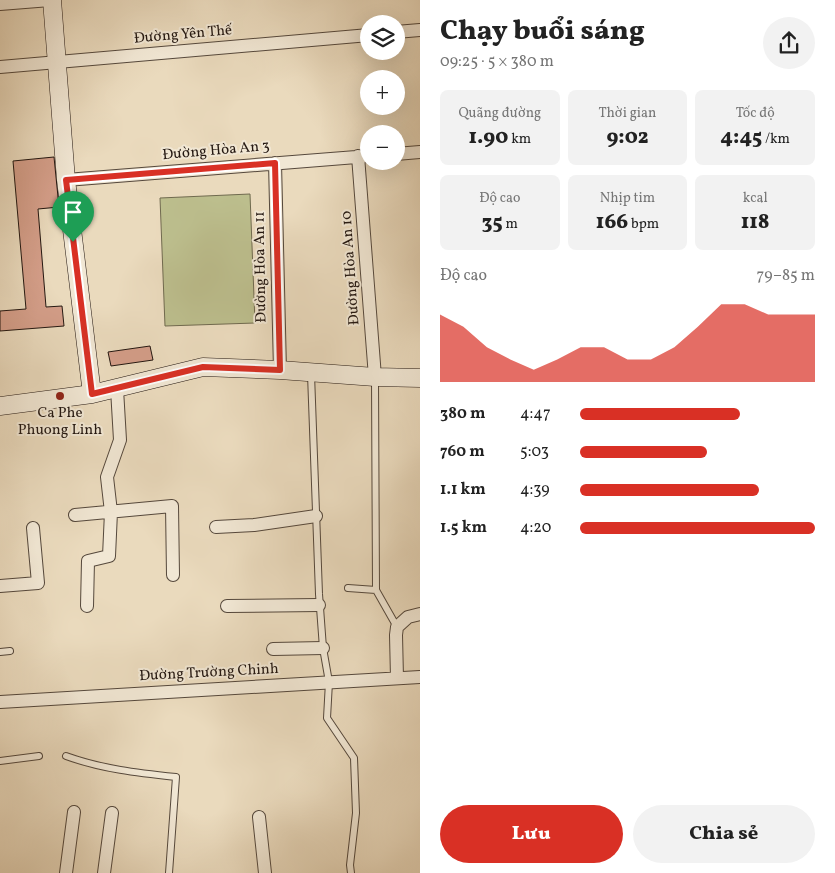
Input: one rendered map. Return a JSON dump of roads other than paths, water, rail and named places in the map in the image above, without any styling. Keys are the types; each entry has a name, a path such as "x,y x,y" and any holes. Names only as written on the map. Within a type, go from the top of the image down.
{"street":[{"path":"0,4 52,6 66,180 92,394"},
{"path":"405,31 420,30"},
{"name":"Đường Yên Thế","path":"0,67 360,36"},
{"path":"405,153 420,152"},
{"name":"Đường Hòa An 3","path":"66,180 360,156"},
{"name":"Đường Hòa An 11","path":"275,163 280,370"},
{"name":"Đường Hòa An 10","path":"365,170 375,378"},
{"path":"0,406 92,394 203,367 280,370 375,378 420,378"},
{"path":"87,606 88,561 109,556 111,512 107,477 120,440 117,389"},
{"path":"75,515 172,506 173,575"},
{"path":"216,527 254,525 316,516"},
{"path":"0,586 38,583 33,528"},
{"path":"227,606 320,605"},
{"path":"397,678 397,627 408,617 420,614"},
{"path":"273,649 323,648"},
{"name":"Đường Trường Chinh","path":"0,702 420,676"},
{"path":"66,873 74,812"},
{"path":"104,873 112,813"},
{"path":"259,817 265,873"}],"lane":[{"path":"311,373 320,605 323,648 329,682 327,718 354,758 356,813 350,864 351,873"},
{"path":"375,378 376,590 397,627"},
{"path":"348,588 376,590"},
{"path":"0,652 10,651"},
{"path":"0,761 39,756"},
{"path":"66,756 87,764 122,771 176,777 169,873"}],"place":[{"name":"Ca Phe Phuong Linh","path":"60,396"}]}
